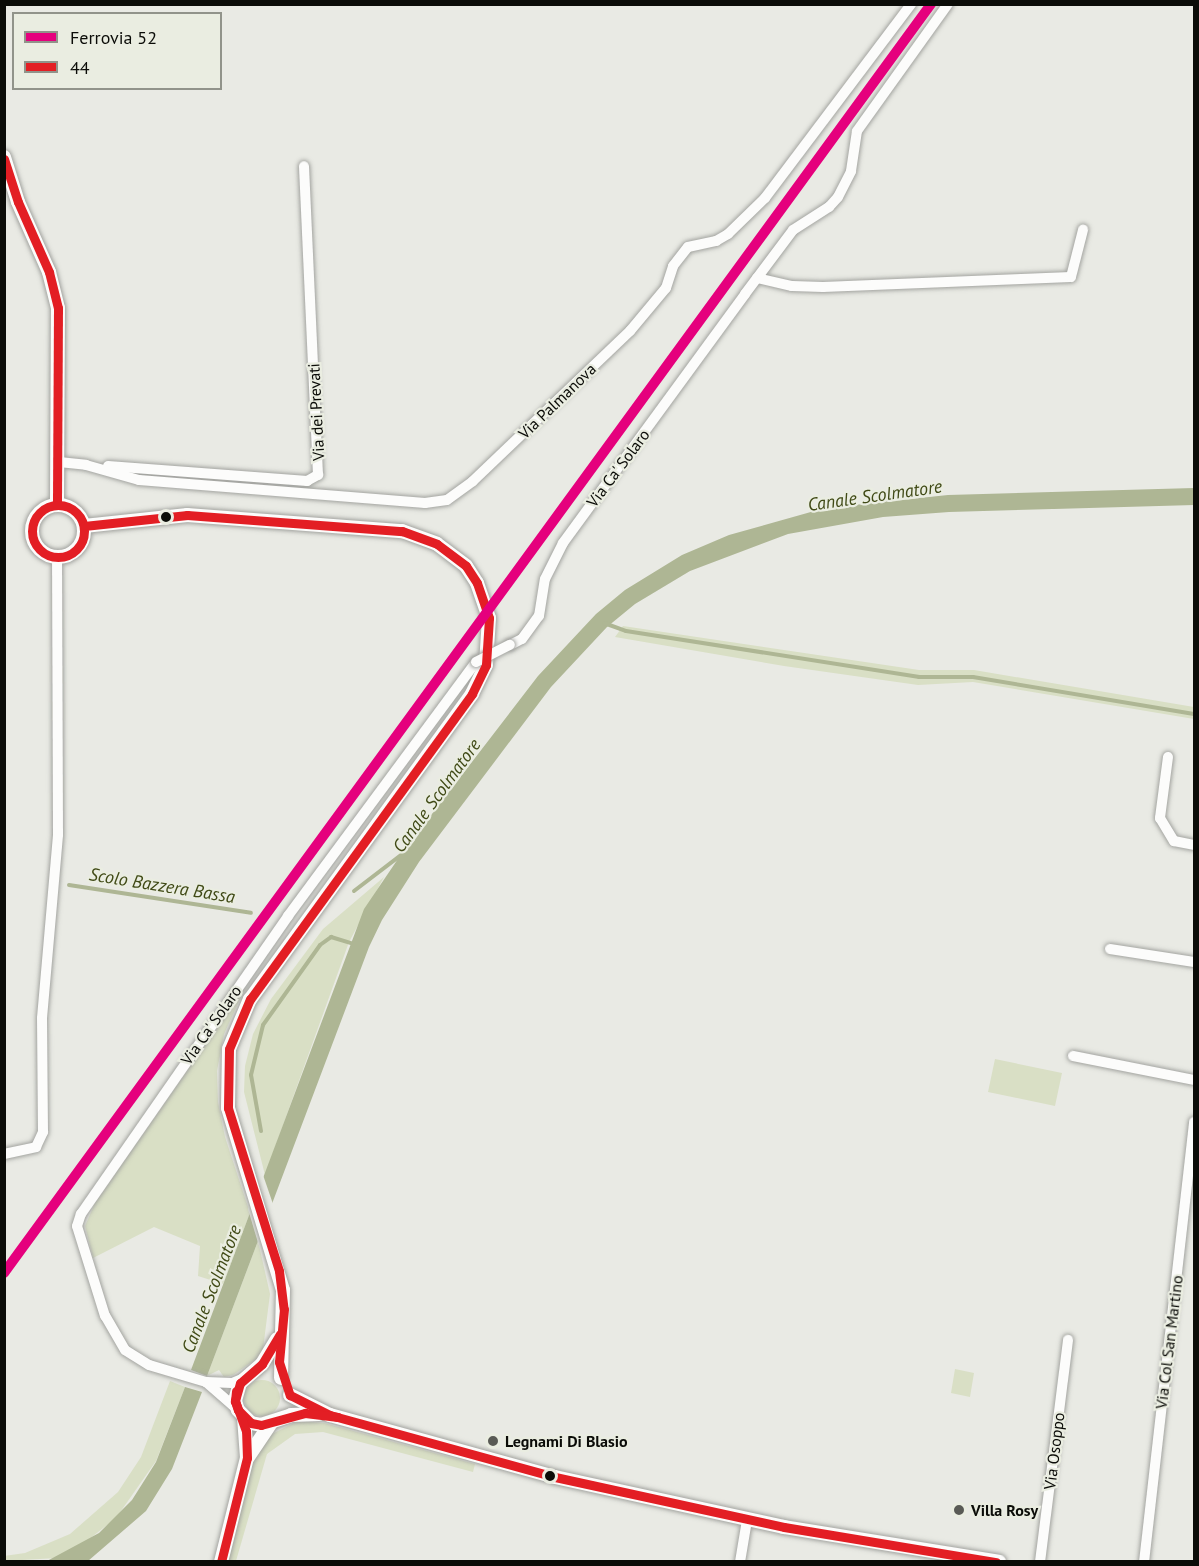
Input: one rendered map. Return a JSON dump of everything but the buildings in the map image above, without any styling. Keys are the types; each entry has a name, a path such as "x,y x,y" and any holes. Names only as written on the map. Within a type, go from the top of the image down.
{"street":[{"name":"Via Palmanova","path":"59,462 102,469 139,480 425,503 447,500 473,481 630,331 666,288 673,266 688,247 716,241 728,234 765,198 911,4"},
{"name":"Via Ca' Solaro","path":"281,1378 273,1373 249,1375 232,1383 206,1382 142,1362 116,1340 77,1226 81,1214 288,916 476,662 510,645 529,632 539,616 545,579 559,549 793,230 829,207 838,197 851,171 856,131 948,4"},
{"path":"4,157 18,202 49,272 58,308 57,504"},
{"name":"Via dei Prevati","path":"102,469 107,466 307,481 318,475 304,166"},
{"path":"757,278 792,286 823,287 1071,278 1083,230"},
{"path":"57,504 72,508 84,526 81,544 66,556 57,557 42,552 31,531 36,515 57,504"},
{"name":"Via Ca' Solaro","path":"84,526 197,515 402,531 451,552 477,583 486,602 489,648 472,694 240,1018 229,1049 226,1095 247,1174 283,1290 280,1334 281,1378 290,1395 330,1415 510,1466 747,1520 999,1562"},
{"path":"4,1154 31,1149 39,1143 43,1131 43,1006 58,835 57,557"},
{"path":"1168,757 1160,818 1174,841 1194,845"},
{"path":"1110,949 1194,962"},
{"path":"1073,1056 1194,1080"},
{"name":"Via Col San Martino","path":"1144,1562 1194,1122"},
{"name":"Via Ca' Solaro","path":"241,1414 236,1392 272,1352 280,1334"},
{"name":"Via Osoppo","path":"1040,1562 1068,1340"},
{"name":"Via Ca' Solaro","path":"206,1382 251,1423 274,1422 305,1413 330,1415"},
{"path":"220,1562 247,1458 289,1404 290,1395"},
{"path":"241,1414 247,1458"},
{"path":"740,1562 747,1520"}],"shaded area":[{"path":"1194,488 1194,505 949,512 883,517 788,534 690,571 635,604 607,627 551,687 419,862 382,920 369,947 207,1376 191,1370 364,909 402,853 538,676 596,614 625,590 682,555 729,535 825,508 948,495"},
{"path":"623,626 919,670 974,670 1194,707 1194,719 973,682 918,685 784,666 615,637"},
{"path":"384,877 349,942 265,1175 244,1092 245,1066 253,1034 271,999 323,929"},
{"path":"245,988 224,1034 217,1071 218,1102 225,1137 250,1213 223,1284 198,1276 200,1246 154,1227 93,1258 85,1226 95,1203"},
{"path":"995,1059 1062,1073 1055,1106 988,1092"},
{"path":"258,1241 270,1294 263,1349 256,1359 233,1375 224,1377 219,1370 207,1376"},
{"path":"955,1369 974,1373 970,1397 951,1393"},
{"path":"262,1380 275,1385 280,1398 275,1411 262,1416 249,1411 244,1398 249,1385"},
{"path":"170,1381 185,1387 156,1461 116,1518 79,1547 57,1558 5,1561 4,1556 25,1553 70,1534 118,1492 141,1457"},
{"path":"185,1387 202,1392 172,1469 146,1511 88,1561 47,1561 99,1533 132,1500 156,1462"},
{"path":"298,1421 324,1423 475,1464 473,1472 323,1432 295,1434 267,1454 236,1561 227,1562 254,1455 268,1436"}],"pier":[{"path":"262,1172 274,1207 259,1246 248,1209"}],"waterway":[{"path":"604,623 626,631 919,677 973,677 1194,714"},
{"name":"Scolo Bazzera Bassa","path":"354,891 405,852"},
{"name":"Scolo Bazzera Bassa","path":"69,885 251,913"},
{"path":"261,1131 251,1075 263,1025 320,945 331,937 351,943"}],"rail line":[{"name":"52","path":"4,1273 931,4"}],"transit line":[{"name":"44","path":"4,159 18,202 49,272 58,308 57,504"},
{"name":"44","path":"53,505 63,505 77,512 84,531 77,550 63,557 53,557 43,553 36,546 32,536 32,526 36,516 43,509 53,505"},
{"name":"44","path":"84,526 187,515 402,531 437,544 466,566 477,583 489,618 486,665 472,694 250,999 229,1049 228,1108 279,1271 284,1309 279,1362 290,1395 330,1415 555,1477 784,1527 996,1562"},
{"name":"44","path":"280,1334 262,1364 240,1383 235,1401 238,1410 251,1423 261,1425 305,1413 338,1417"},
{"name":"44","path":"221,1562 247,1458 246,1431 235,1401 236,1391"}],"place":[{"name":"Legnami Di Blasio","path":"493,1441"},
{"name":"Villa Rosy","path":"959,1510"}],"water label":[{"name":"Canale Scolmatore","path":"875,496"},
{"name":"Canale Scolmatore","path":"437,796"},
{"name":"Canale Scolmatore","path":"212,1289"}]}
